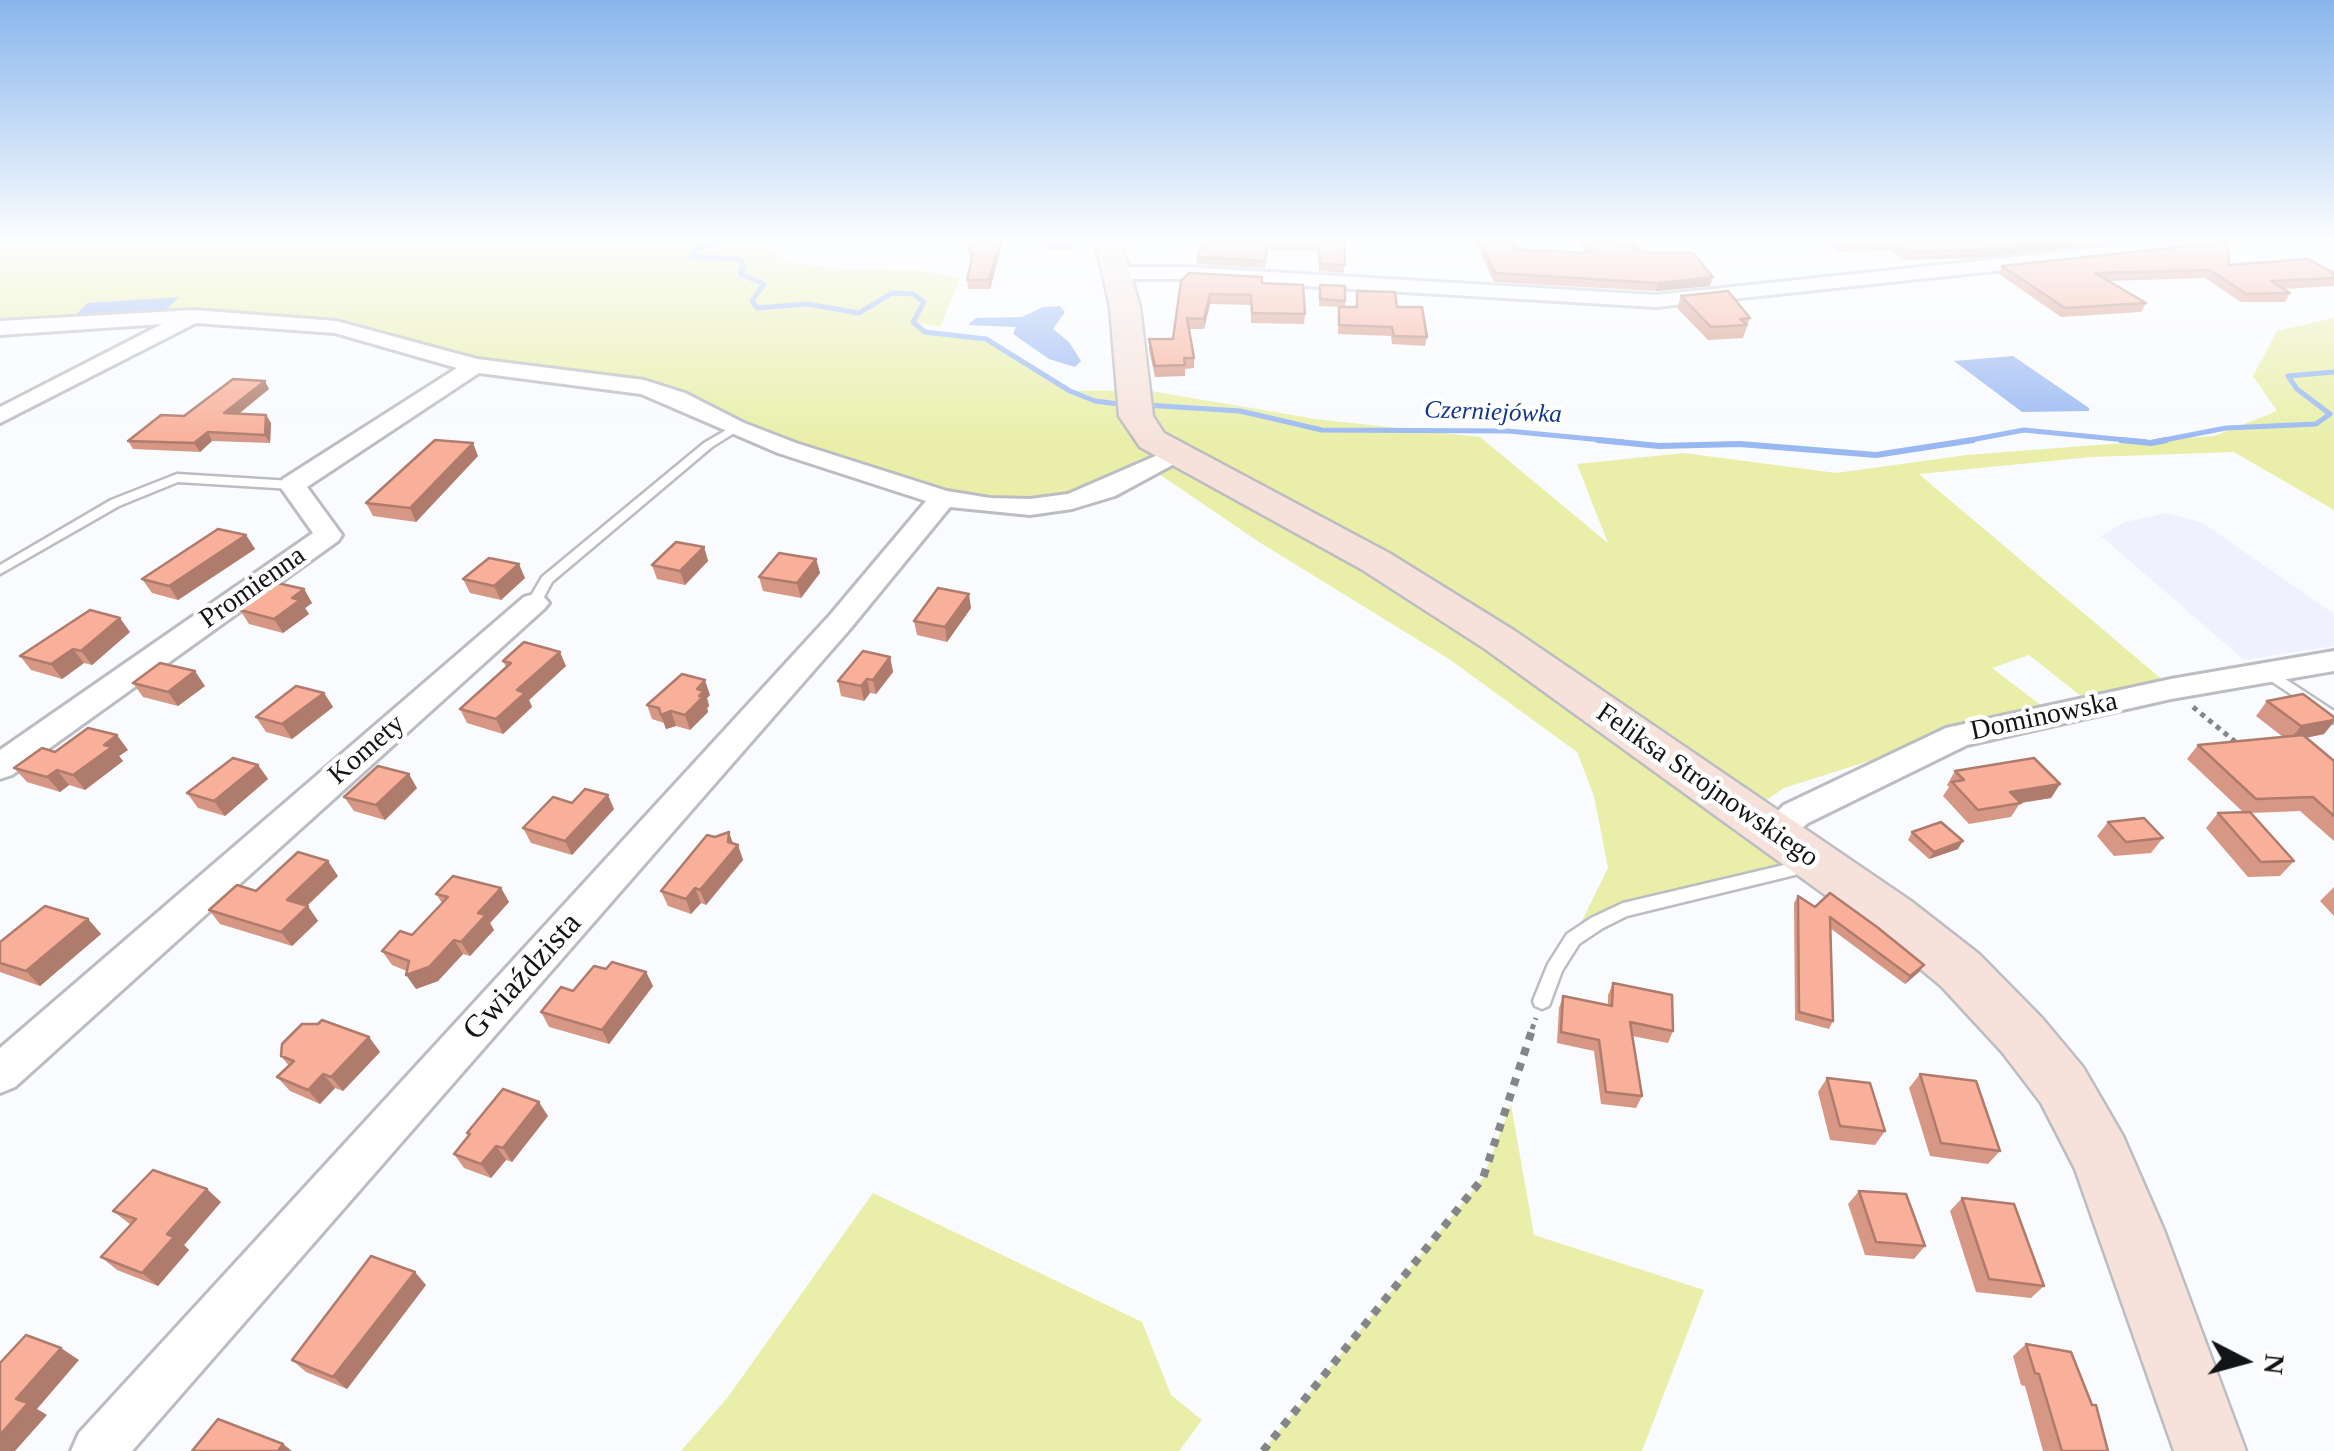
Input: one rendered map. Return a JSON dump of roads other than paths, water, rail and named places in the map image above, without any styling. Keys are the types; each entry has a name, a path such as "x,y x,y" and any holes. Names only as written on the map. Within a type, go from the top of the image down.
{"street":[{"name":"Feliksa Strojnowskiego","path":"1125,309 1134,404 1146,434 1176,456 1375,560 1458,610 1894,916 1960,970 2022,1035 2062,1085 2121,1202 2210,1451"},
{"path":"0,328 194,316 336,327 475,366 644,387 684,401 736,428 943,498 1004,507 1057,504 1106,490 1176,456"},
{"path":"0,416 194,316"},
{"path":"292,485 475,366"},
{"name":"Promienna","path":"0,767 328,535 292,485"},
{"name":"Gwiaździsta","path":"98,1451 840,622 943,498"},
{"name":"Komety","path":"0,1074 534,602"},
{"name":"Dominowska","path":"1791,844 1796,814 1958,736 2171,690 2334,661"}],"lane":[{"name":"Komety","path":"534,602 547,580 708,445 736,428"},
{"path":"0,570 115,503 177,478 292,485"},
{"path":"2267,672 2334,718"},
{"path":"1542,1001 1554,968 1573,939 1597,923 1622,910 1788,870 1791,844"}],"water":[{"path":"82,309 167,309 166,310 74,316"},
{"path":"1039,309 1062,309 1065,312 1053,329 1069,342 1081,361 1075,367 1049,359 1013,334 1016,327 968,325 976,318 1022,317"},
{"path":"2013,356 2089,411 2022,412 1954,361"}],"waterway":[{"name":"Czerniejówka","path":"834,309 859,313 866,309"},
{"name":"Czerniejówka","path":"920,309 913,322 925,332 986,339 1070,391 1095,401 1127,405"},
{"name":"Czerniejówka","path":"2154,442 2226,428 2316,424 2330,414 2297,389 2288,376 2334,372"},
{"name":"Czerniejówka","path":"1146,405 1240,411 1322,430 1508,431 1623,442"},
{"name":"Czerniejówka","path":"1960,442 2024,430 2146,442"},
{"name":"Czerniejówka","path":"1598,440 1659,446 1740,444 1876,455 1973,440"},
{"name":"Czerniejówka","path":"2121,440 2166,440"}]}
